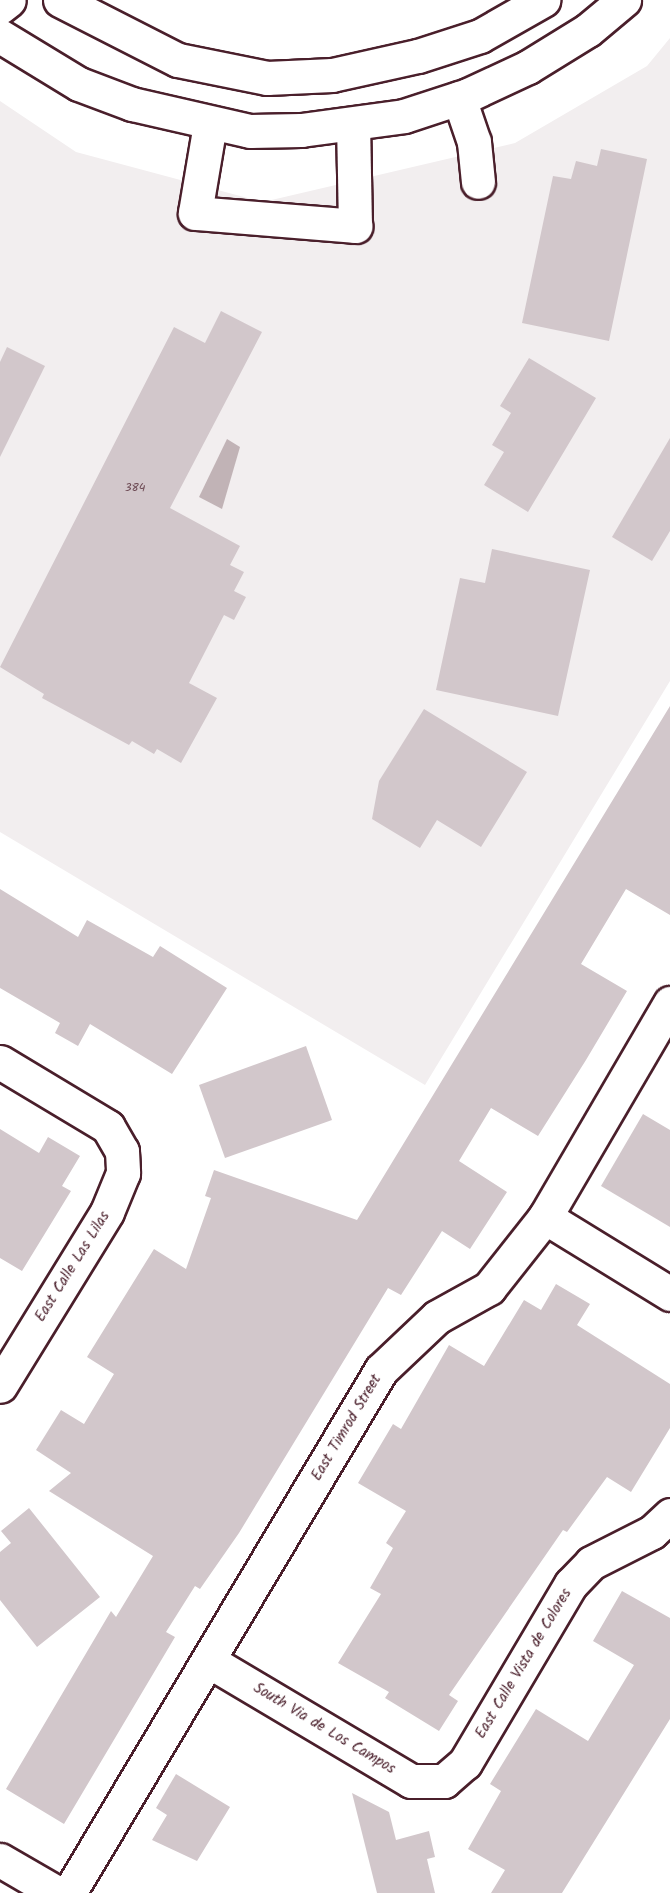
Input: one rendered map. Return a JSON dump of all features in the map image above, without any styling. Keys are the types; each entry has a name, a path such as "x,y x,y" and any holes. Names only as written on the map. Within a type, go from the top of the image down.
{"street":[{"path":"0,7 9,0"},
{"path":"60,0 178,60 267,78 332,75 418,56 480,36 543,0"},
{"path":"0,36 78,84 210,124 250,130 353,125 459,98 528,67 588,30 624,0"},
{"path":"459,98 474,142 478,182"},
{"path":"210,124 195,213 355,226 353,125"},
{"name":"East Timrod Street","path":"69,1893 381,1370 437,1317 489,1288 545,1217 670,1003"},
{"name":"East Calle Las Lilas","path":"0,1062 96,1118 128,1146 121,1188 0,1386"},
{"path":"545,1217 670,1294"},
{"name":"East Calle Vista de Colores","path":"444,1781 465,1763 571,1584 591,1563 652,1532 670,1515"},
{"name":"South Via de Los Campos","path":"209,1661 411,1781 444,1781"},
{"path":"6,1874 57,1893"}],"shaded area":[{"path":"670,38 670,681 425,1085 0,832 0,101 76,152 263,202 515,143 647,66"},
{"path":"227,439 240,447 222,509 199,497"}],"building":[{"path":"601,149 647,159 609,341 522,323 553,176 571,179 576,161 597,166"},
{"path":"221,311 262,332 170,508 240,546 230,565 244,572 234,591 246,597 234,620 224,615 189,683 217,698 181,763 157,749 154,754 132,741 129,745 42,698 44,694 0,667 174,327 205,343"},
{"path":"7,347 45,366 0,457 0,362"},
{"path":"529,358 596,398 528,512 484,485 504,452 492,445 511,413 500,406"},
{"path":"670,438 670,531 652,561 612,537"},
{"path":"492,549 590,570 558,716 436,690 460,578 485,583"},
{"path":"670,706 670,915 626,889 581,964 627,991 586,1060 538,1136 491,1108 459,1161 507,1192 470,1249 442,1231 401,1295 388,1288 239,1533 200,1589 195,1586 166,1632 175,1637 64,1824 6,1789 111,1611 116,1617 153,1556 49,1491 71,1473 36,1450 61,1410 84,1424 114,1374 87,1357 154,1249 186,1269 211,1198 205,1196 214,1170 357,1220"},
{"path":"424,709 527,772 481,847 437,820 420,848 372,819 379,781"},
{"path":"0,889 78,937 87,920 153,957 160,946 227,988 172,1074 90,1024 78,1046 55,1033 60,1023 0,988"},
{"path":"306,1046 332,1120 225,1158 199,1085"},
{"path":"643,1114 670,1130 670,1227 601,1186"},
{"path":"0,1129 39,1153 48,1137 80,1156 62,1186 71,1191 22,1271 0,1258"},
{"path":"556,1284 590,1304 577,1325 670,1384 670,1428 631,1492 607,1477 567,1532 563,1530 449,1695 458,1701 439,1731 385,1698 389,1692 338,1663 381,1594 370,1588 393,1548 386,1543 406,1511 358,1483 393,1424 401,1429 449,1345 484,1366 524,1300 541,1310"},
{"path":"29,1508 100,1597 37,1647 0,1600 0,1552 11,1543 1,1531"},
{"path":"622,1591 670,1618 670,1719 562,1893 491,1893 505,1870 468,1849 501,1791 490,1784 536,1709 588,1741 634,1665 593,1641"},
{"path":"176,1774 230,1807 197,1861 152,1840 167,1815 156,1808"},
{"path":"352,1793 389,1812 396,1840 429,1831 435,1857 427,1859 435,1893 377,1893"}]}
